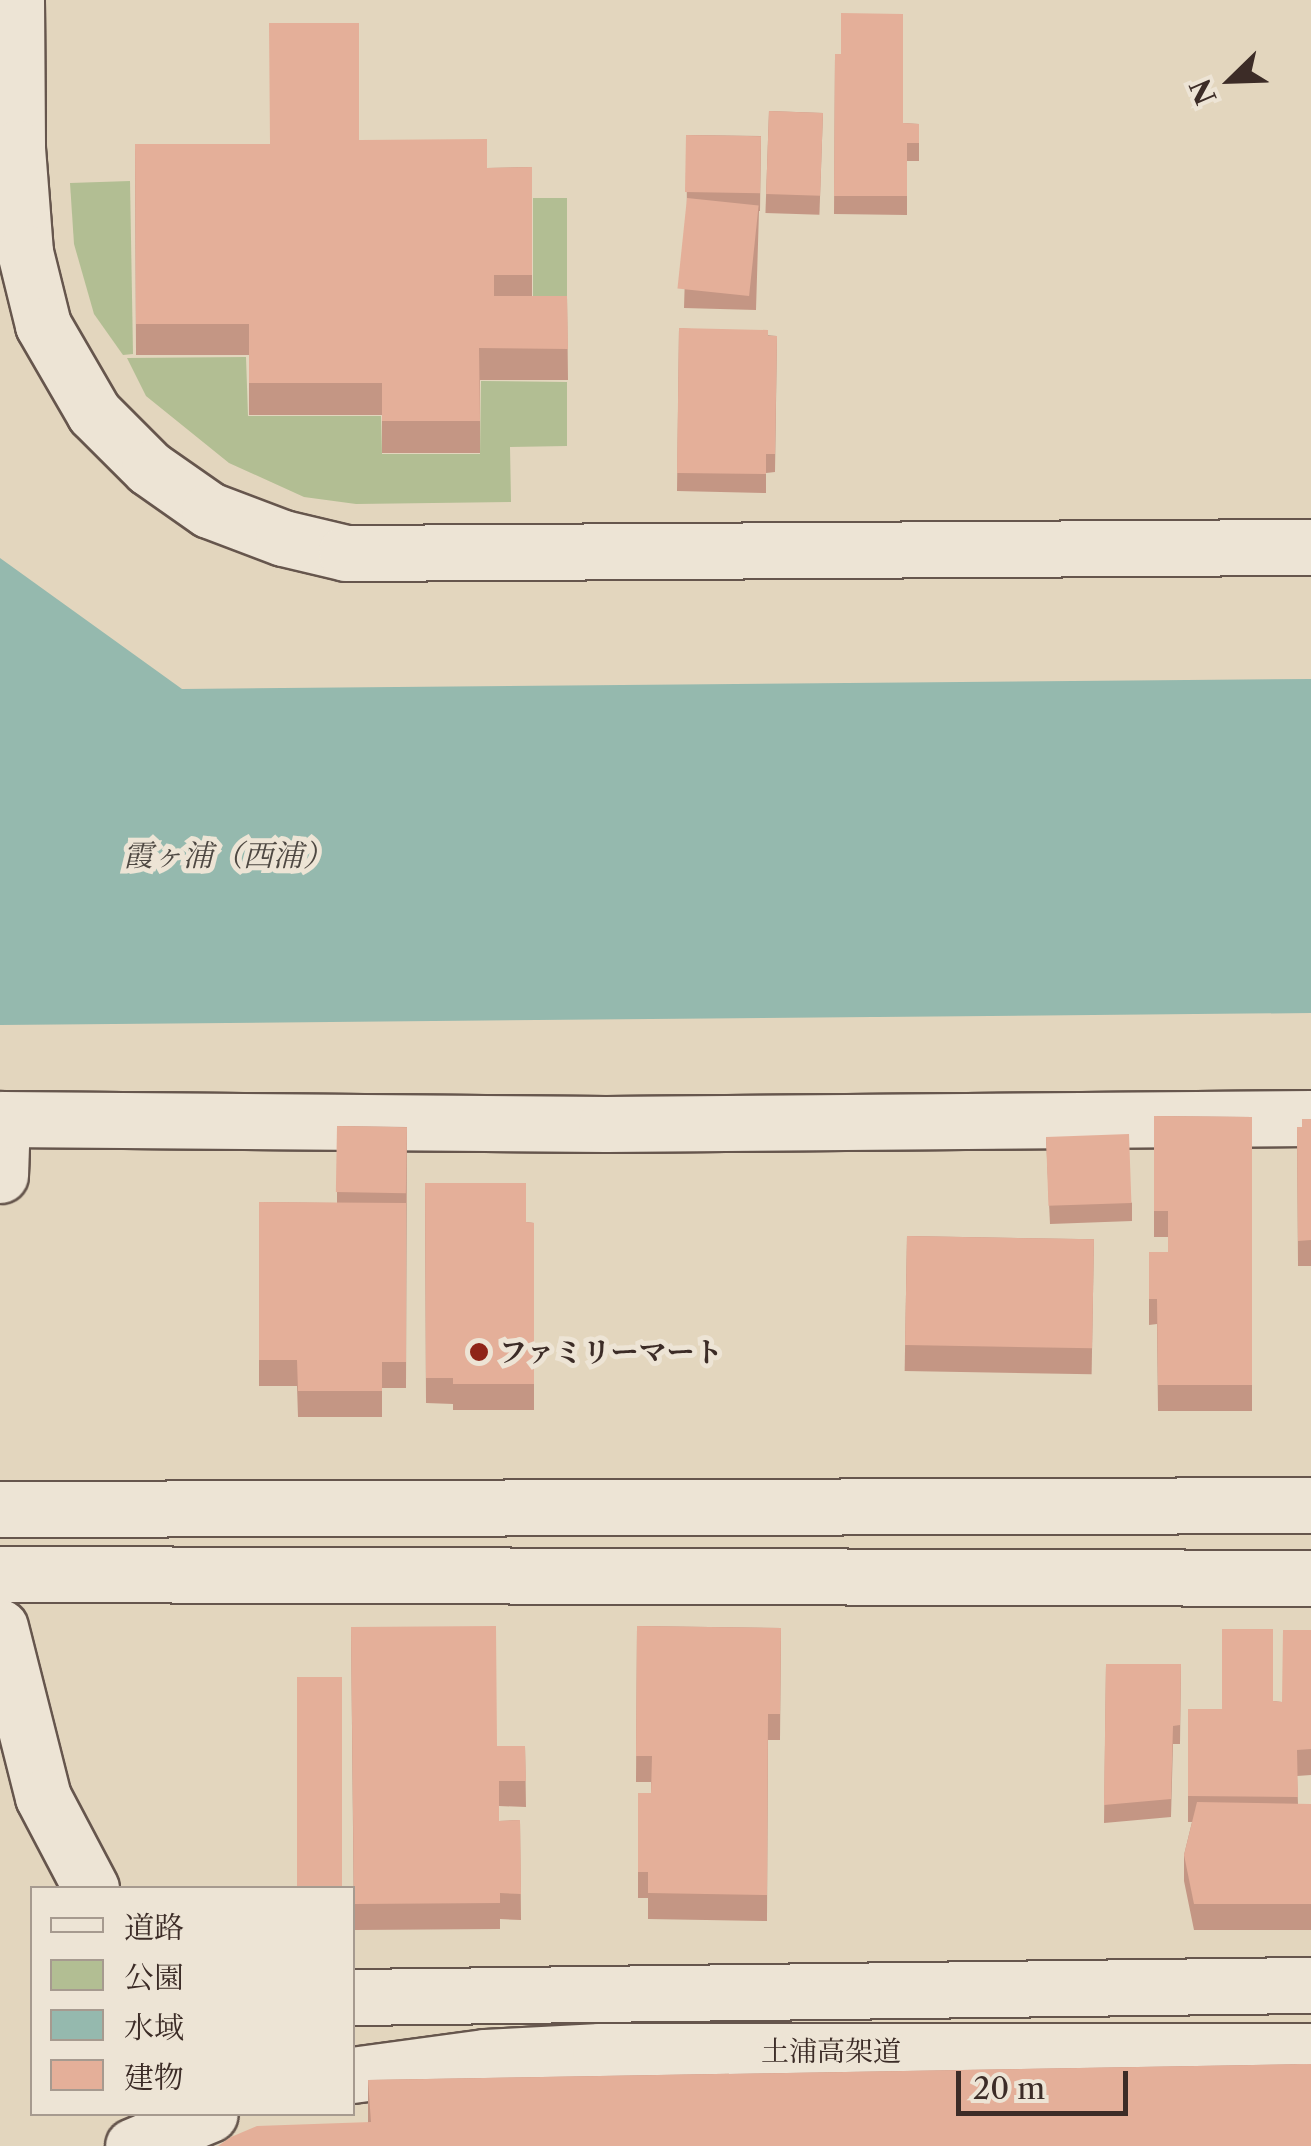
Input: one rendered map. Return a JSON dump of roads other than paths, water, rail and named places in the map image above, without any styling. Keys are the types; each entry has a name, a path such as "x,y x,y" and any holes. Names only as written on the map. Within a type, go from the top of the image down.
{"street":[{"path":"16,0 17,148 25,252 43,326 94,413 148,468 209,510 283,538 346,553 1311,547"},
{"path":"0,1175 2,1119 626,1124 1311,1118"},
{"path":"0,1509 1311,1505"},
{"path":"0,1574 1311,1578"},
{"path":"0,1626 43,1797 90,1886"},
{"path":"355,1997 1311,1985"},
{"name":"土浦高架道","path":"355,2073 485,2057 600,2051 1311,2051"},
{"path":"104,2116 106,2146"},
{"path":"133,2146 205,2116"}],"water":[{"name":"霞ヶ浦（西浦）","path":"0,558 182,689 1311,679 1311,1013 0,1025"}],"place":[{"name":"ファミリーマート","path":"479,1352"}]}
